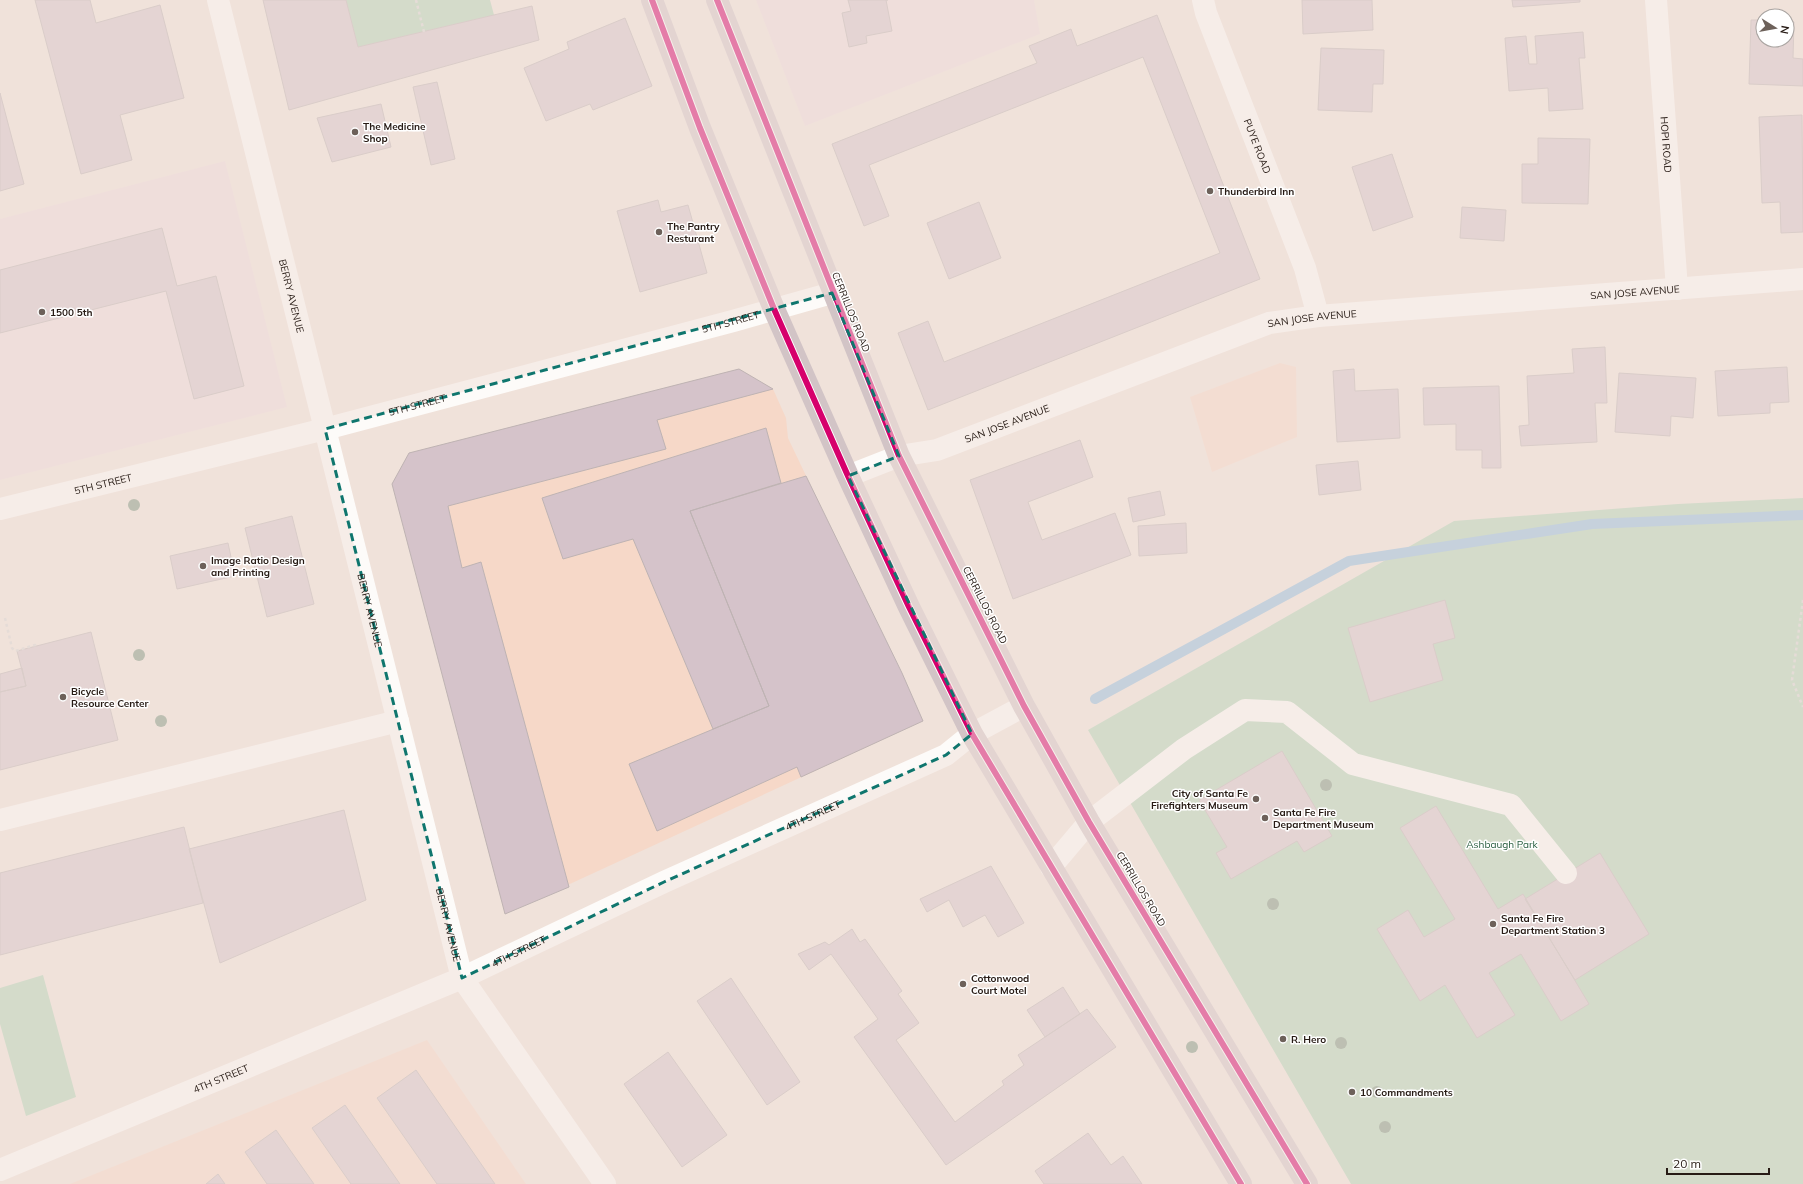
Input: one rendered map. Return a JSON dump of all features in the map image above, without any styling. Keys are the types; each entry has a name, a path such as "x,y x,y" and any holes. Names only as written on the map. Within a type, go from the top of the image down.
{"main road":[{"path":"652,0 700,128 774,309 848,476 909,607 972,734 1241,1184"},
{"name":"CERRILLOS ROAD","path":"717,0 832,293 899,456 1024,706 1089,822 1307,1184"}],"street":[{"name":"BERRY AVENUE","path":"218,0 462,978 605,1184"},
{"name":"PUYE ROAD","path":"1203,0 1206,13 1305,268 1318,316"},
{"name":"HOPI ROAD","path":"1656,0 1677,289"},
{"name":"SAN JOSE AVENUE","path":"848,476 899,456 937,450 1269,323 1318,316 1803,279"},
{"name":"5TH STREET","path":"0,509 324,429 832,293"},
{"name":"4TH STREET","path":"0,1170 462,978 664,882 946,755 972,734 1024,706"},
{"path":"1051,867 1089,822 1184,749 1245,710 1287,712 1353,764 1511,805 1566,873"},
{"path":"0,820 398,721"}],"path":[{"path":"416,0 424,32"},
{"path":"1803,600 1792,680 1803,708"},
{"path":"5,618 12,648 15,650 35,645 38,646"}],"highlighted area":[{"path":"832,293 899,456 848,476 972,734 946,755 664,882 462,978 325,429"}],"shaded area":[{"path":"756,0 1034,0 1040,34 805,126"},
{"path":"225,161 287,407 0,480 0,219"},
{"path":"1280,363 1296,367 1297,437 1212,472 1190,397"},
{"path":"739,369 773,389 786,418 788,438 923,721 505,914 392,484 409,453"},
{"path":"427,1040 526,1184 70,1184"}],"green space":[{"path":"346,0 490,0 494,15 358,47"},
{"name":"Ashbaugh Park","path":"1803,498 1803,1184 1351,1184 1088,730 1454,521 1678,504"},
{"path":"43,975 76,1097 26,1116 0,1024 0,988"}],"building":[{"path":"35,0 90,0 96,23 160,5 184,98 120,115 132,160 81,174"},
{"path":"263,0 346,0 358,47 532,6 539,40 289,110"},
{"path":"848,0 886,0 892,31 866,36 867,43 849,47 842,13 851,11"},
{"path":"1302,0 1372,0 1373,30 1303,34"},
{"path":"1512,0 1580,0 1580,2 1513,7"},
{"name":"Thunderbird Inn","path":"1157,15 1260,279 928,410 898,333 928,321 944,362 1220,253 1143,57 869,165 889,216 864,226 832,144 1037,63 1029,46 1071,29 1077,46"},
{"path":"625,18 652,86 593,110 590,104 546,121 524,68 569,49 567,42"},
{"path":"1751,20 1755,20 1755,48 1793,48 1793,58 1803,59 1803,86 1749,84"},
{"path":"1583,32 1585,58 1579,58 1583,109 1549,111 1548,88 1509,91 1505,38 1526,36 1529,64 1537,64 1535,36"},
{"path":"1321,48 1384,50 1383,84 1373,84 1372,112 1318,110"},
{"path":"437,82 455,159 431,165 413,87"},
{"path":"0,93 24,184 0,191"},
{"name":"The Medicine Shop","path":"381,104 391,147 332,162 317,118"},
{"path":"1802,115 1803,232 1781,233 1780,202 1762,203 1759,117"},
{"path":"1538,138 1590,139 1588,204 1522,203 1522,164 1538,164"},
{"path":"1392,154 1413,217 1373,231 1352,167"},
{"name":"The Pantry Resturant","path":"658,200 661,212 688,205 707,273 640,292 617,211"},
{"path":"979,202 1001,258 949,279 927,223"},
{"path":"1462,207 1506,210 1504,241 1460,238"},
{"name":"1500 5th","path":"162,228 177,286 216,276 244,386 194,399 166,291 0,333 0,270"},
{"path":"1605,347 1607,403 1595,403 1597,442 1521,446 1519,426 1529,425 1527,376 1574,373 1572,349"},
{"path":"1787,367 1789,402 1770,403 1770,413 1718,416 1715,371"},
{"path":"739,369 773,389 657,420 666,449 448,506 462,568 481,562 569,887 505,914 392,484 409,453"},
{"path":"1354,369 1355,391 1398,389 1400,438 1337,442 1333,371"},
{"path":"1619,373 1696,378 1693,418 1671,416 1670,436 1615,432"},
{"path":"1499,386 1501,468 1482,468 1482,450 1456,450 1456,424 1424,425 1423,388"},
{"path":"766,428 781,483 690,511 769,706 713,729 633,539 563,559 542,498"},
{"path":"1080,440 1093,477 1028,502 1042,540 1115,513 1131,555 1013,599 970,480"},
{"path":"1358,461 1361,490 1319,495 1316,465"},
{"path":"806,476 902,673 923,721 801,777 797,767 657,831 629,764 769,706 690,511"},
{"path":"1160,491 1165,515 1133,522 1128,498"},
{"path":"292,516 314,604 267,617 245,528"},
{"path":"1186,523 1187,553 1139,556 1138,526"},
{"name":"Image Ratio Design and Printing","path":"228,543 235,576 177,589 170,556"},
{"path":"1445,600 1455,638 1433,644 1443,680 1370,702 1348,628"},
{"path":"91,632 118,740 0,770 0,692 26,686 17,651"},
{"path":"22,668 26,686 0,692 0,674"},
{"name":"Santa Fe Fire Department Museum","path":"1282,751 1332,836 1304,852 1297,841 1231,879 1216,853 1227,847 1199,800"},
{"name":"Santa Fe Fire Department Station 3","path":"1436,806 1498,909 1523,894 1589,1004 1561,1021 1521,954 1489,973 1515,1015 1477,1038 1445,985 1420,1001 1377,929 1408,910 1424,937 1455,919 1400,828"},
{"path":"344,810 366,900 220,963 189,849"},
{"path":"184,827 203,903 0,955 0,873"},
{"path":"1600,853 1649,934 1575,980 1525,899"},
{"path":"991,866 1024,923 998,937 985,915 963,927 949,900 927,912 920,899"},
{"path":"852,929 860,942 865,939 902,991 898,994 919,1023 896,1040 955,1122 1004,1085 1002,1081 1024,1065 1018,1055 1087,1009 1116,1047 946,1165 854,1037 878,1019 831,954 809,970 798,954 825,942 829,945"},
{"path":"731,978 800,1082 767,1105 697,1001"},
{"path":"1063,987 1080,1014 1045,1037 1027,1010"},
{"path":"668,1052 727,1135 682,1167 624,1084"},
{"path":"416,1070 495,1184 437,1184 377,1098"},
{"path":"345,1105 400,1184 351,1184 312,1128"},
{"path":"276,1130 314,1184 267,1184 245,1152"},
{"path":"1088,1133 1111,1165 1123,1156 1142,1184 1044,1184 1035,1171"},
{"path":"218,1174 225,1184 206,1184"}],"waterway":[{"path":"1095,699 1349,561 1592,524 1803,515"}],"cycle path":[{"path":"652,0 700,128 774,309 848,476 909,607 972,734 1241,1184"},
{"path":"717,0 899,456 1024,706 1089,822 1307,1184"}],"place":[{"name":"The Medicine Shop","path":"355,132"},
{"name":"Thunderbird Inn","path":"1210,191"},
{"name":"The Pantry Resturant","path":"659,232"},
{"name":"1500 5th","path":"42,312"},
{"name":"Image Ratio Design and Printing","path":"203,566"},
{"name":"Bicycle Resource Center","path":"63,697"},
{"name":"City of Santa Fe Firefighters Museum","path":"1256,799"},
{"name":"Santa Fe Fire Department Museum","path":"1265,818"},
{"name":"Santa Fe Fire Department Station 3","path":"1493,924"},
{"name":"Cottonwood Court Motel","path":"963,984"},
{"name":"R. Hero","path":"1283,1039"},
{"name":"10 Commandments","path":"1352,1092"}]}
